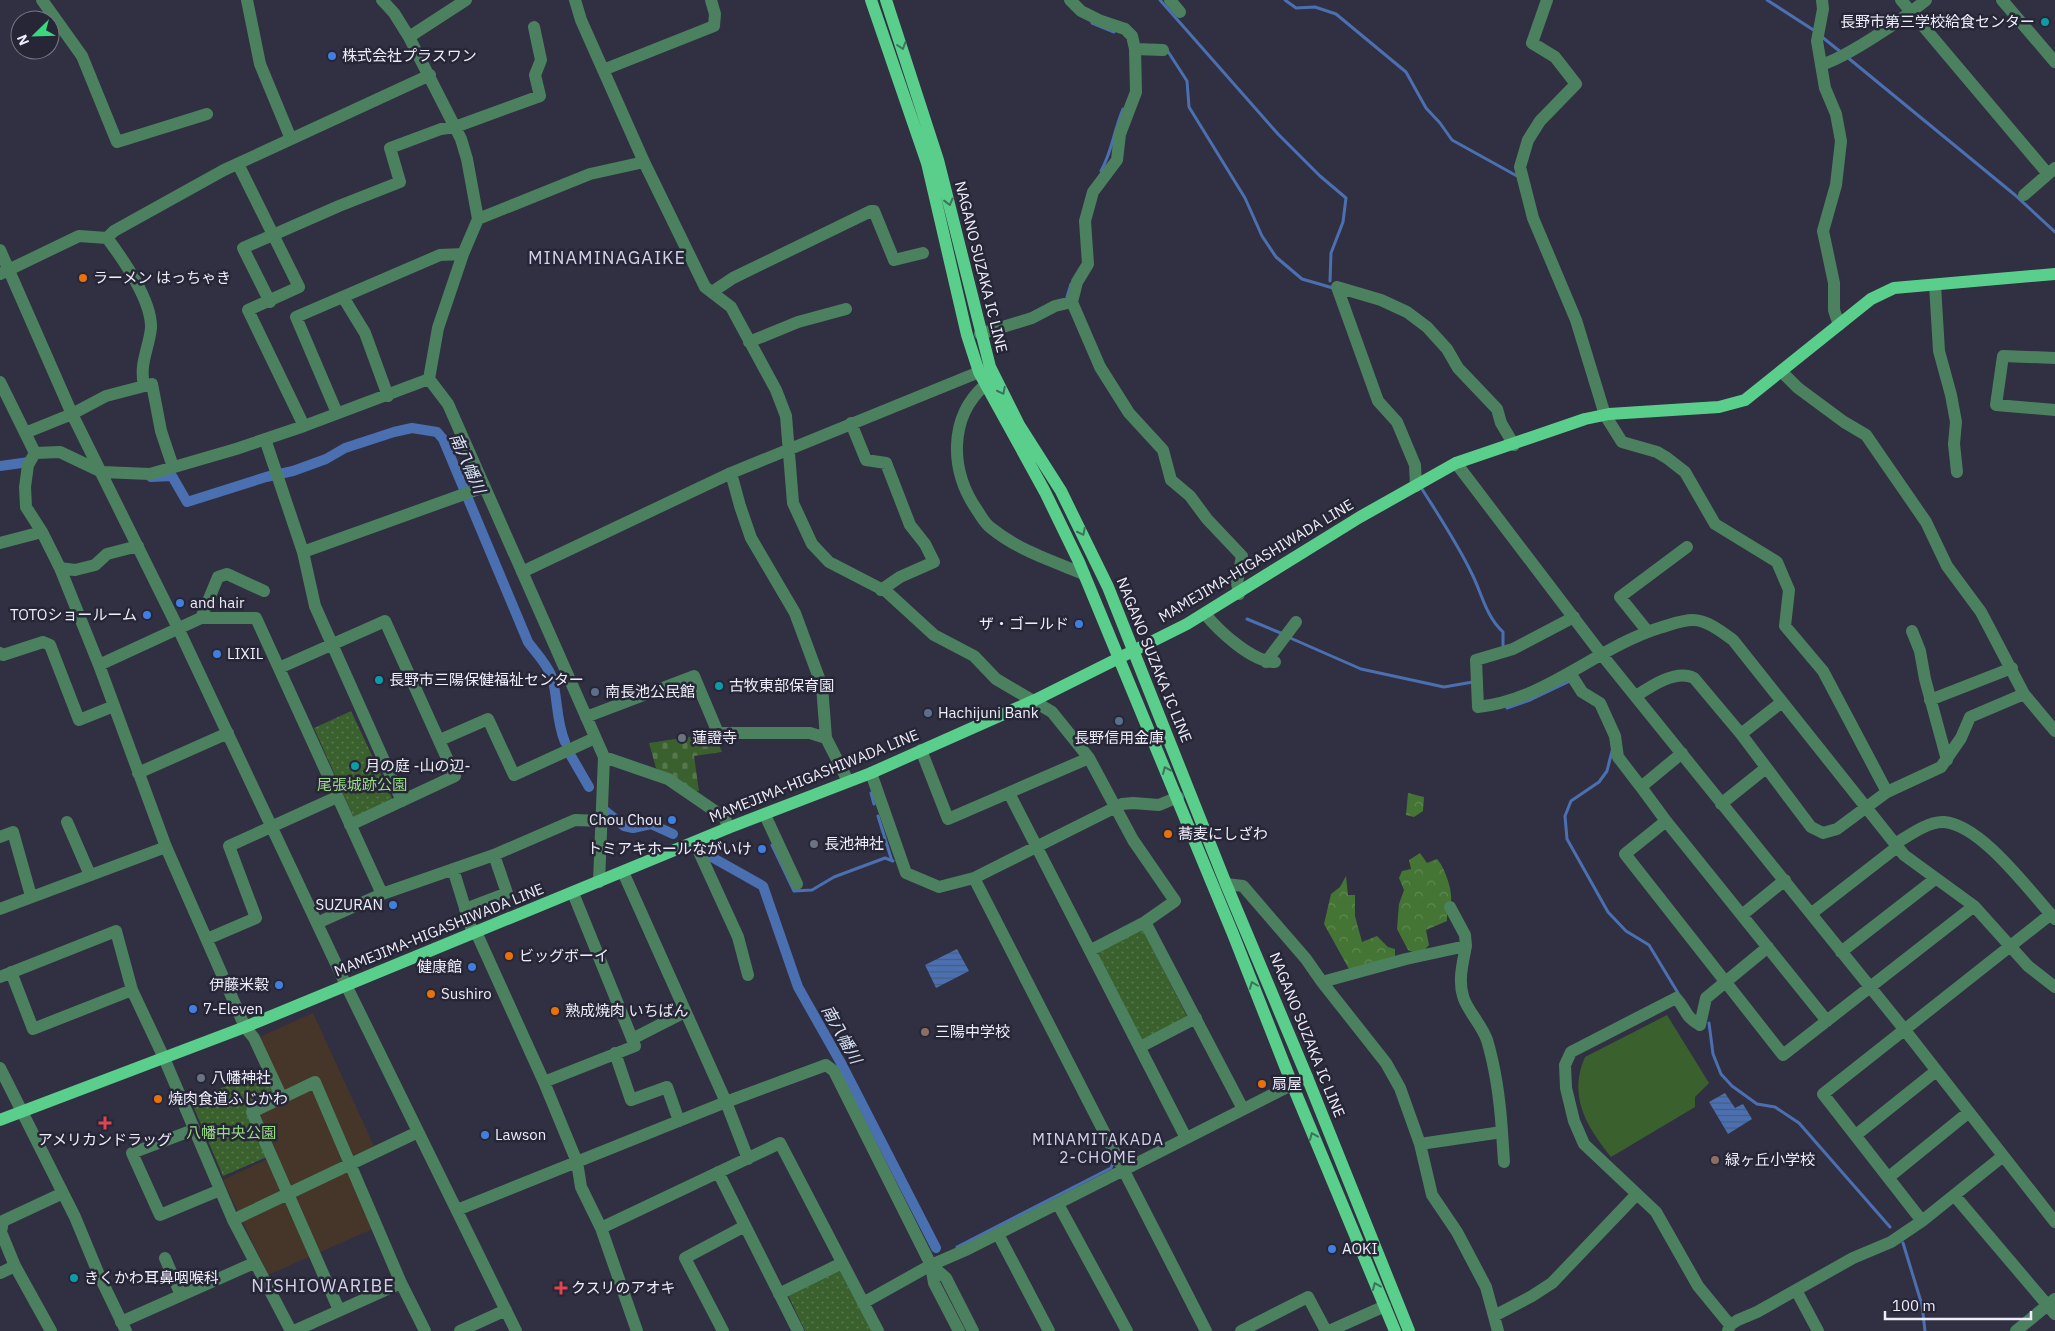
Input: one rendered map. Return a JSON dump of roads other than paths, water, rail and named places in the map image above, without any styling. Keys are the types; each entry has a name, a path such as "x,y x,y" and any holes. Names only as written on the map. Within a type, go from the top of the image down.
{"main road":[{"name":"NAGANO SUZAKA IC LINE","path":"871,0 927,163 967,335 985,370 1061,491 1091,550 1409,1331"},
{"name":"NAGANO SUZAKA IC LINE","path":"886,0 938,160 980,334 985,385 1045,492 1084,574 1178,797 1292,1084 1395,1331"},
{"name":"MAMEJIMA-HIGASHIWADA LINE","path":"0,1120 245,1027 728,828 871,773 1035,700 1134,652 1205,614 1360,517 1456,463 1514,445 1585,419 1604,415 1719,407 1745,400 1871,299 1894,288 2055,274"}],"street":[{"path":"42,0 82,56 117,142 206,114"},
{"path":"247,0 260,64 291,139"},
{"path":"382,0 394,13 409,37 430,75 455,128 467,159 478,218 463,254 438,328 429,379 448,404 604,757 599,882"},
{"path":"409,37 466,0"},
{"path":"575,0 581,20 644,162 705,287 731,307 749,342 761,360 782,404 786,416 793,503 812,544 829,562 881,590 934,635 966,650 996,679 1035,700 1052,712 1089,758 1117,807 1133,840 1175,901 1145,922 1091,950"},
{"path":"603,70 714,26 715,14 711,0"},
{"path":"1070,0 1081,11 1101,21 1125,29 1132,36 1135,49 1136,92 1120,134 1117,160 1093,192 1085,221 1088,264 1077,282 1072,302 1100,367 1129,413 1163,450 1171,480 1190,496 1207,519 1242,556 1237,583 1239,594"},
{"path":"1170,0 1180,12"},
{"path":"1547,0 1532,43 1555,57 1576,84 1540,121 1528,140 1520,167 1532,218 1576,320 1604,415 1622,442 1657,452 1685,472 1716,524 1777,562 1789,590 1784,626 1823,671 1887,792"},
{"path":"1822,0 1818,34 1821,65 1825,88 1836,114 1841,141 1836,185 1823,231 1834,283 1834,310 1839,325"},
{"path":"1901,0 2052,171 2024,195"},
{"path":"1821,65 1844,54 1912,12 1926,0"},
{"path":"2002,0 2055,62"},
{"path":"270,302 243,248 400,182 390,148 441,129 455,128 540,96 534,74 541,60 534,27"},
{"path":"1135,49 1163,50"},
{"path":"4,272 79,236 107,238 114,231 224,170 430,75"},
{"path":"478,218 590,174 644,162"},
{"path":"238,164 299,287 270,302 248,310 304,426"},
{"path":"712,292 733,278 871,211 874,212 894,260 923,253"},
{"path":"107,238 126,265 146,301 151,325 142,366 144,385"},
{"path":"0,250 4,272 178,628 346,985 516,1331"},
{"path":"337,413 296,317 440,255 463,254"},
{"path":"1935,285 1939,352 1954,409 1957,472"},
{"path":"1416,486 1415,464 1397,422 1378,401 1337,287 1381,300 1407,312 1427,327 1447,349 1458,368 1496,409 1500,423 1514,445"},
{"path":"343,297 365,333 388,396"},
{"path":"980,334 1032,318 1054,306 1072,302"},
{"path":"749,342 798,322 846,309"},
{"path":"2055,358 2003,356 1996,405 2055,410"},
{"path":"522,572 731,473 985,370"},
{"path":"1781,371 1798,388 1844,422 1866,434 1926,522 1947,566 1982,612 2024,694 2055,731"},
{"path":"35,453 60,452 102,472 150,474 266,439 388,396 429,379"},
{"path":"0,382 5,407 25,433 35,453"},
{"path":"25,433 72,414 106,396 152,384 161,431 172,467"},
{"path":"985,385 976,393 964,411 955,451 959,473 967,495 989,527 1046,560 1084,574"},
{"path":"851,423 866,460 886,463 910,525 925,544 934,562 900,577 881,590"},
{"path":"266,439 303,552 315,606 402,801"},
{"path":"35,453 28,465 25,488 26,507 42,532 60,568 100,665 166,847 245,1027 254,1038 282,1098"},
{"path":"1456,463 1602,655 1721,804 1812,913 2055,1222"},
{"path":"731,473 751,538 795,613 822,686 826,738 848,781"},
{"path":"303,552 484,488"},
{"path":"0,543 42,532"},
{"path":"60,568 75,570 96,566 107,554 138,546"},
{"path":"1648,632 1620,597 1687,547"},
{"path":"201,618 218,578 227,574 264,591"},
{"path":"1205,614 1220,631 1271,662 1296,622"},
{"path":"1574,617 1513,649 1476,660 1478,708 1497,706 1524,698 1648,632 1694,620 1716,628 1733,640 1896,846 1911,862 1974,906 2028,966 2055,987"},
{"path":"100,665 201,618 256,618 382,894"},
{"path":"279,668 385,621 440,740 455,776 350,825"},
{"path":"1912,631 1920,651 1930,700 1947,760"},
{"path":"0,653 3,655 43,642 50,645 79,720 114,706"},
{"path":"1930,700 2012,668"},
{"path":"1570,673 1582,692 1600,703 1615,736 1618,757 1666,821 1827,1021"},
{"path":"1636,696 1666,679 1688,675 1694,678 1741,734 1810,827 1818,831 1830,832 1837,829 1887,792 1941,767 1961,738 1970,716 2024,694"},
{"path":"586,717 694,676 718,733 810,733 826,738"},
{"path":"1741,734 1782,702"},
{"path":"440,740 488,720 514,775 595,738"},
{"path":"138,773 228,733"},
{"path":"921,750 948,819 1089,758"},
{"path":"1642,787 1682,753"},
{"path":"604,757 668,779 724,818 728,828"},
{"path":"1721,804 1766,768"},
{"path":"871,773 906,873 939,887 974,878 1117,807 1133,803 1159,805 1178,797"},
{"path":"1009,793 1186,1138"},
{"path":"207,939 256,918 228,846 337,797"},
{"path":"764,814 797,884"},
{"path":"317,923 382,894 494,855 576,820 601,821"},
{"path":"1666,821 1625,854 1783,1055 1869,986 1974,906"},
{"path":"67,822 90,875"},
{"path":"1812,913 1917,830 1943,822 1974,832 2053,917 1904,1029 1823,1094 1922,1221"},
{"path":"0,837 13,832 31,896"},
{"path":"695,843 738,937 748,975"},
{"path":"0,909 166,847"},
{"path":"465,909 507,893 494,855"},
{"path":"452,870 474,933 544,1082 577,1162 581,1187 601,1228 637,1331"},
{"path":"623,872 726,1102 748,1158"},
{"path":"974,878 1206,1331"},
{"path":"1842,952 1935,879"},
{"path":"1742,915 1784,880"},
{"path":"1226,884 1243,886 1294,944 1386,1063 1400,1088 1420,1144 1432,1195 1456,1232 1486,1287 1498,1331"},
{"path":"544,1082 635,1046 572,893"},
{"path":"1450,907 1466,935 1461,977 1463,997 1486,1039 1499,1092 1504,1162"},
{"path":"1145,922 1243,1109"},
{"path":"132,990 33,1029 6,975 116,931 132,990 164,1058 193,1130 254,1263 292,1331 401,1283"},
{"path":"1322,982 1406,959 1466,946"},
{"path":"1768,947 1706,998 1700,1025 1688,1018 1683,1006 1676,998 1570,1052 1566,1064 1566,1088 1578,1134 1584,1144 1656,1212 1698,1286 1729,1328 1854,1258 1891,1242 1922,1221 2004,1156"},
{"path":"632,1039 685,1012"},
{"path":"1140,1047 1196,1018"},
{"path":"615,1053 631,1100 667,1088 679,1121"},
{"path":"458,1210 726,1102 826,1065 834,1071 931,1266 934,1283 959,1331"},
{"path":"0,1068 63,1193 123,1326 181,1295 254,1263"},
{"path":"1856,1135 1936,1071"},
{"path":"863,1303 931,1266 1058,1204 1307,1077"},
{"path":"339,1310 252,1112 315,1082 401,1283 426,1331"},
{"path":"1888,1177 1969,1112"},
{"path":"193,1130 132,1153 160,1215 220,1190"},
{"path":"233,1220 418,1132"},
{"path":"1420,1144 1502,1132"},
{"path":"601,1228 780,1143 878,1331"},
{"path":"718,1172 798,1331"},
{"path":"51,1331 15,1266 0,1232 3,1221 63,1193"},
{"path":"1494,1316 1552,1283 1636,1195"},
{"path":"1954,1195 2052,1306 2016,1331"},
{"path":"1058,1204 1127,1331"},
{"path":"723,1331 685,1258 745,1226"},
{"path":"998,1234 1049,1331"},
{"path":"165,1258 181,1295"},
{"path":"779,1294 842,1263"},
{"path":"0,1274 15,1266"},
{"path":"931,1266 946,1278 973,1331"},
{"path":"1796,1290 1818,1331"},
{"path":"1241,1331 1308,1297 1327,1331 1385,1306"},
{"path":"460,1331 506,1310"}],"water":[{"path":"957,949 969,971 936,988 925,965"},
{"path":"1725,1093 1735,1108 1743,1104 1752,1119 1728,1134 1709,1102"}],"waterway":[{"path":"1160,0 1278,134 1320,176 1346,198 1343,222 1331,253 1330,281"},
{"path":"1285,0 1296,8 1315,7 1336,14 1406,72 1426,108 1452,140 1517,176"},
{"path":"1767,0 1815,31"},
{"path":"1092,23 1114,32"},
{"path":"1822,37 1842,53"},
{"path":"1167,50 1187,81 1189,107 1245,198 1262,236 1276,257 1302,279 1333,288"},
{"path":"1847,57 2015,195 2055,232"},
{"path":"1101,171 1108,156 1123,109"},
{"path":"1067,297 1071,284"},
{"name":"南八幡川","path":"151,477 172,476 187,502 266,477 293,471 326,459 345,448 394,432 412,428 437,432 443,439 528,642 550,672 560,726 565,742"},
{"name":"南八幡川","path":"0,466 29,462"},
{"path":"1422,489 1466,561 1488,611 1503,632 1503,645"},
{"path":"1247,619 1283,634"},
{"path":"1288,637 1361,669 1444,687 1473,682"},
{"path":"1507,708 1530,700 1570,681"},
{"path":"1612,751 1607,771 1599,782 1571,801 1565,816 1567,839 1608,912 1626,931 1649,945 1678,993"},
{"name":"南八幡川","path":"571,756 589,787"},
{"path":"871,793 874,804"},
{"name":"南八幡川","path":"605,811 624,826 633,828 651,824 673,834"},
{"path":"878,816 892,861"},
{"path":"772,845 794,891 812,890 834,877 885,858 893,861"},
{"name":"南八幡川","path":"708,855 763,886 798,987 841,1063 936,1248"},
{"path":"1709,1023 1713,1054 1721,1074 1732,1086 1757,1104 1775,1107 1799,1123 1890,1227"},
{"path":"957,1247 1111,1168 1113,1163 1111,1158"},
{"path":"1903,1243 1922,1305 1925,1331"}],"place":[{"name":"長野市第三学校給食センター","path":"2045,22"},
{"name":"株式会社プラスワン","path":"332,56"},
{"name":"ラーメン はっちゃき","path":"83,278"},
{"name":"and hair","path":"180,603"},
{"name":"TOTOショールーム","path":"147,615"},
{"name":"ザ・ゴールド","path":"1079,624"},
{"name":"LIXIL","path":"217,654"},
{"name":"長野市三陽保健福祉センター","path":"379,680"},
{"name":"古牧東部保育園","path":"719,686"},
{"name":"南長池公民館","path":"595,692"},
{"name":"Hachijuni Bank","path":"928,713"},
{"name":"長野信用金庫","path":"1119,721"},
{"name":"蓮證寺","path":"682,738"},
{"name":"月の庭 -山の辺-","path":"355,766"},
{"name":"Chou Chou","path":"672,820"},
{"name":"蕎麦にしざわ","path":"1168,834"},
{"name":"長池神社","path":"814,844"},
{"name":"トミアキホールながいけ","path":"762,849"},
{"name":"SUZURAN","path":"393,905"},
{"name":"ビッグボーイ","path":"509,956"},
{"name":"健康館","path":"472,967"},
{"name":"伊藤米穀","path":"279,985"},
{"name":"Sushiro","path":"431,994"},
{"name":"7-Eleven","path":"193,1009"},
{"name":"熟成焼肉 いちばん","path":"555,1011"},
{"name":"三陽中学校","path":"925,1032"},
{"name":"八幡神社","path":"201,1078"},
{"name":"扇屋","path":"1262,1084"},
{"name":"焼肉食道ふじかわ","path":"158,1099"},
{"name":"アメリカンドラッグ","path":"105,1123"},
{"name":"Lawson","path":"485,1135"},
{"name":"緑ヶ丘小学校","path":"1715,1160"},
{"name":"AOKI","path":"1332,1249"},
{"name":"きくかわ耳鼻咽喉科","path":"74,1278"},
{"name":"クスリのアオキ","path":"561,1288"}],"district":[{"name":"MINAMINAGAIKE","path":"607,258"},
{"name":"MINAMITAKADA 2-CHOME","path":"1098,1148"},
{"name":"NISHIOWARIBE","path":"323,1286"}],"park label":[{"name":"尾張城跡公園","path":"362,785"},
{"name":"八幡中央公園","path":"231,1133"}]}
